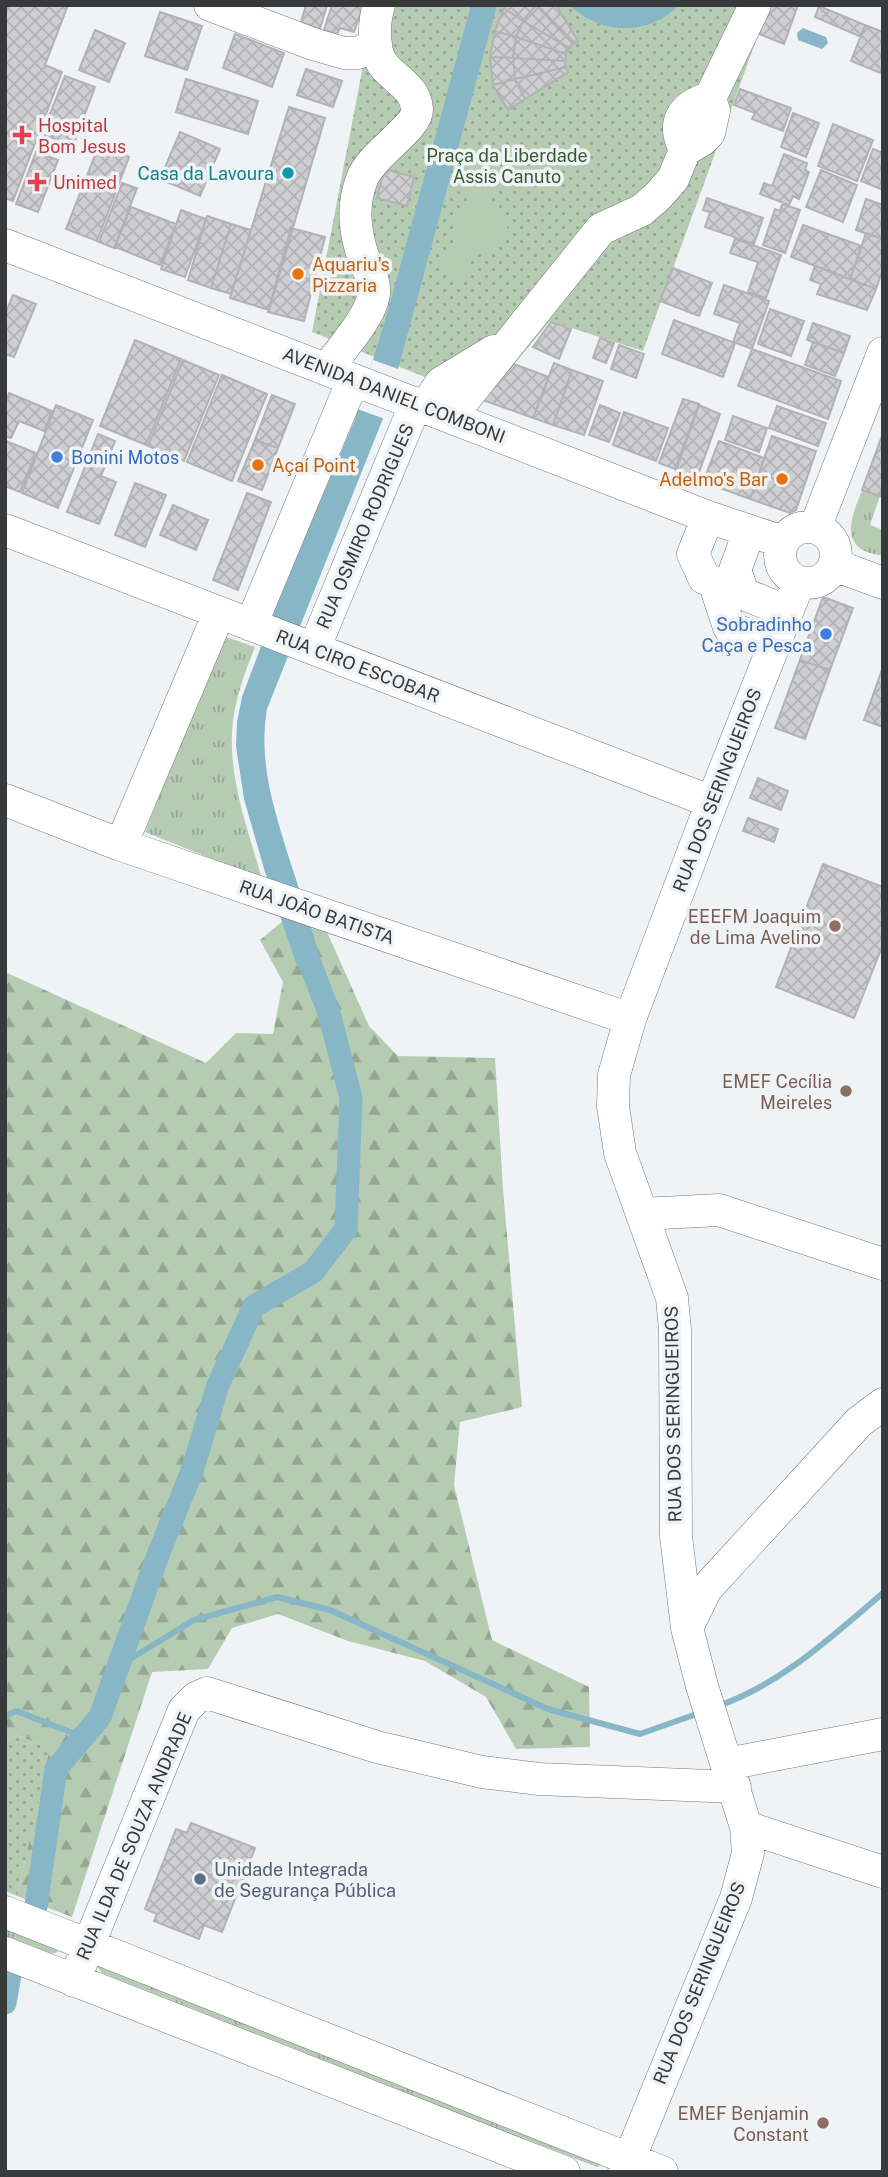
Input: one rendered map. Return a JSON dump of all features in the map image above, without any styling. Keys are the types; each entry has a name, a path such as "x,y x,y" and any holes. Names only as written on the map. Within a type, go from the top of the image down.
{"street":[{"path":"210,5 344,53 358,53 376,44"},
{"path":"379,5 376,44 381,62 407,87 415,99 417,111 410,126 382,150 362,176 354,207 357,241 374,291 372,304 363,318 390,393"},
{"path":"258,628 390,393 509,342 601,229 642,211 673,178 685,150 709,133 714,111 710,98 755,5"},
{"name":"AVENIDA DANIEL COMBONI","path":"5,245 728,524 783,542"},
{"path":"815,528 883,353"},
{"name":"RUA OSMIRO RODRIGUES","path":"306,646 390,393"},
{"path":"728,524 735,570 728,588 729,627 778,630"},
{"path":"728,524 693,554 704,578 728,588"},
{"path":"815,528 830,538 836,555 834,565 824,578 816,582 799,582 784,570 780,551 783,542 796,529 815,528"},
{"name":"RUA CIRO ESCOBAR","path":"5,530 712,802"},
{"path":"834,565 883,583"},
{"name":"RUA DOS SERINGUEIROS","path":"626,2165 736,1898 748,1853 746,1827 687,1628 676,1536 675,1331 672,1298 620,1153 614,1106 614,1076 630,1019 778,630 799,582"},
{"path":"121,845 219,613"},
{"name":"RUA JOÃO BATISTA","path":"5,800 121,845 630,1019"},
{"path":"642,1214 719,1210 883,1264"},
{"path":"687,1628 706,1589 859,1422 883,1404"},
{"name":"RUA ILDA DE SOUZA ANDRADE","path":"74,1980 184,1710 196,1698 207,1693 377,1747 482,1772 538,1779 726,1762"},
{"path":"726,1762 883,1734"},
{"path":"746,1827 883,1872"},
{"path":"5,1912 626,2165 662,2172"},
{"path":"5,1953 564,2172"}],"green space":[{"name":"Praça da Liberdade Assis Canuto","path":"371,5 769,5 643,351 550,321 480,399 312,332 362,71 361,42"},
{"path":"477,162 485,164 494,172 495,190 485,200 497,206 505,215 508,225 506,235 501,244 493,250 481,253 467,251 471,267 464,277 453,279 441,270 438,259 445,250 460,247 454,227 456,216 472,201 463,191 460,179 465,169"},
{"path":"862,490 880,496 870,525 883,530 883,556 863,550 852,536 852,521"},
{"path":"223,636 255,647 237,701 232,730 232,752 238,795 262,879 145,832"},
{"path":"283,921 327,932 369,1026 398,1056 495,1058 503,1189 522,1407 460,1422 454,1485 492,1640 589,1687 590,1747 516,1749 486,1697 425,1661 348,1641 278,1614 232,1628 208,1669 152,1672 72,1917 17,1896 49,1748 16,1735 5,1743 5,972 206,1063 236,1033 273,1034 283,982 260,940"},
{"path":"16,1735 50,1748 17,1896 5,1891 5,1743"},
{"path":"5,1927 54,1946 58,1952 51,1954 5,1937"},
{"path":"106,1964 604,2164 597,2167 102,1973 97,1966"}],"water":[{"path":"471,5 497,5 388,406 267,709 265,748 269,785 320,957 297,966 244,799 236,746 237,722 242,697 280,596 355,419 389,307"},
{"path":"569,5 679,5 653,23 624,28 595,22"},
{"path":"803,28 826,37 828,43 822,49 798,40 797,33"}],"pier":[{"path":"373,360 401,370 385,419 357,409"}],"building":[{"name":"Hospital Bom Jesus","path":"9,5 68,5 45,65 62,72 13,201 5,198 5,15"},
{"path":"306,5 327,5 320,29 301,22"},
{"path":"332,5 363,6 354,32 340,28 337,34 324,30"},
{"path":"507,5 536,5 523,21 504,8"},
{"path":"536,5 556,5 578,41 573,44"},
{"path":"536,5 573,44 569,48 523,21"},
{"path":"769,5 798,5 784,44 759,34"},
{"path":"819,6 865,25 861,37 815,17"},
{"path":"504,8 523,21 516,37 495,31"},
{"path":"160,12 202,26 187,70 145,56"},
{"path":"523,21 569,48 566,54 516,37"},
{"path":"865,25 883,32 883,74 851,61"},
{"path":"95,30 125,43 109,82 79,70"},
{"path":"495,31 516,37 513,58 490,57"},
{"path":"235,34 284,53 272,87 223,68"},
{"path":"516,37 566,54 565,61 513,58"},
{"path":"490,57 513,58 515,79 493,85"},
{"path":"513,58 565,61 566,67 515,79"},
{"path":"566,67 568,72 525,99 515,79"},
{"path":"306,69 342,81 333,107 297,95"},
{"path":"65,76 95,87 73,146 42,134"},
{"path":"186,79 258,101 248,134 176,112"},
{"path":"515,79 525,99 508,110 493,85"},
{"path":"740,89 791,108 783,131 752,119 755,113 734,105"},
{"name":"Casa da Lavoura","path":"289,107 325,118 269,310 230,298"},
{"path":"793,113 819,123 806,157 781,147"},
{"path":"833,124 873,140 857,181 818,166"},
{"path":"180,132 220,149 200,196 160,179"},
{"path":"99,145 129,157 97,241 66,229"},
{"path":"873,149 883,153 883,190 861,181"},
{"name":"Unimed","path":"36,152 58,160 38,212 16,204"},
{"path":"784,154 807,163 805,170 809,172 799,199 793,196 789,205 760,194 764,183 772,186"},
{"path":"384,169 414,177 407,206 377,198"},
{"path":"821,170 857,185 843,222 806,207"},
{"path":"122,183 137,188 114,248 99,242"},
{"path":"707,198 763,218 754,244 705,227 710,212 703,210"},
{"path":"866,199 883,205 883,239 856,230"},
{"path":"782,204 800,210 785,253 763,245 775,209 780,211"},
{"path":"131,207 176,224 160,265 115,247"},
{"path":"181,210 206,219 185,277 161,269"},
{"path":"207,216 231,224 211,288 188,280"},
{"path":"231,224 251,230 231,294 211,288"},
{"path":"803,225 862,246 850,279 791,257"},
{"name":"Aquariu's Pizzaria","path":"291,228 325,237 304,321 268,312"},
{"path":"866,233 883,239 883,269 876,289 850,279"},
{"path":"735,239 781,255 766,298 748,292 758,262 730,253"},
{"path":"815,266 876,289 867,310 817,294 821,284 810,280"},
{"path":"673,268 712,283 699,316 660,301"},
{"path":"724,285 769,301 752,349 733,342 740,323 714,314"},
{"path":"13,295 36,304 14,357 5,354 5,314"},
{"path":"770,309 804,321 791,356 758,344"},
{"path":"674,320 735,343 723,377 662,354"},
{"path":"551,322 571,329 559,359 533,347"},
{"path":"813,323 850,336 844,353 807,340"},
{"path":"600,338 614,343 606,363 593,358"},
{"path":"135,340 181,359 146,445 100,426"},
{"path":"813,342 844,353 835,376 805,365"},
{"path":"619,345 644,354 636,378 611,369"},
{"path":"752,349 841,381 828,419 738,386"},
{"path":"183,360 219,375 184,461 148,446"},
{"path":"554,363 572,370 553,425 533,418"},
{"path":"514,364 549,377 533,418 480,399"},
{"path":"572,370 603,381 584,435 553,425"},
{"path":"222,375 267,394 232,481 187,462"},
{"path":"9,393 52,411 44,431 19,421 11,438 5,436 5,404"},
{"path":"272,395 295,404 278,448 255,440"},
{"path":"683,399 699,404 675,469 659,463"},
{"name":"Bonini Motos","path":"56,405 93,420 58,508 22,493"},
{"path":"600,405 620,413 609,442 589,435"},
{"path":"699,405 720,414 697,478 676,471"},
{"path":"777,406 826,423 818,446 769,428"},
{"path":"624,412 668,428 656,461 613,445"},
{"path":"733,416 767,428 759,452 725,440"},
{"path":"883,433 883,488 880,496 862,490"},
{"path":"98,434 115,441 101,476 116,482 99,524 67,512"},
{"name":"Adelmo's Bar","path":"772,436 816,451 796,510 790,513 750,499"},
{"name":"Açaí Point","path":"255,440 278,448 262,490 238,481"},
{"path":"6,441 36,453 20,492 5,486"},
{"path":"719,441 764,458 750,499 703,482"},
{"path":"135,483 166,495 145,547 115,535"},
{"path":"247,493 271,502 238,590 213,580"},
{"path":"173,505 208,520 196,550 160,535"},
{"name":"Sobradinho Caça e Pesca","path":"823,597 853,608 830,670 800,660"},
{"path":"800,660 830,670 805,739 775,728"},
{"path":"883,667 883,727 864,720"},
{"path":"758,778 788,791 781,810 750,798"},
{"path":"748,818 778,829 774,842 743,831"},
{"path":"823,864 883,887 883,944 854,1018 776,987"},
{"name":"Unidade Integrada de Segurança Pública","path":"191,1823 255,1848 222,1932 204,1925 199,1939 154,1921 157,1914 145,1909 176,1829 187,1833"}],"waterway":[{"path":"36,1906 56,1769 100,1717 158,1555 192,1471 218,1385 254,1306 313,1272 346,1229 351,1098 329,1013 299,934"},
{"path":"718,1706 785,1672 883,1593"},
{"path":"117,1667 194,1620 277,1597 330,1610 548,1709 640,1734 702,1712"},
{"path":"5,1716 16,1711 73,1733 77,1745"},
{"path":"5,2003 11,1969"}],"place":[{"name":"Hospital Bom Jesus","path":"22,135"},
{"name":"Casa da Lavoura","path":"288,173"},
{"name":"Unimed","path":"37,182"},
{"name":"Aquariu's Pizzaria","path":"298,274"},
{"name":"Bonini Motos","path":"57,457"},
{"name":"Açaí Point","path":"258,465"},
{"name":"Adelmo's Bar","path":"782,479"},
{"name":"Sobradinho Caça e Pesca","path":"826,634"},
{"name":"EEEFM Joaquim de Lima Avelino","path":"835,926"},
{"name":"EMEF Cecília Meireles","path":"846,1091"},
{"name":"Unidade Integrada de Segurança Pública","path":"200,1879"},
{"name":"EMEF Benjamin Constant","path":"823,2123"}]}
